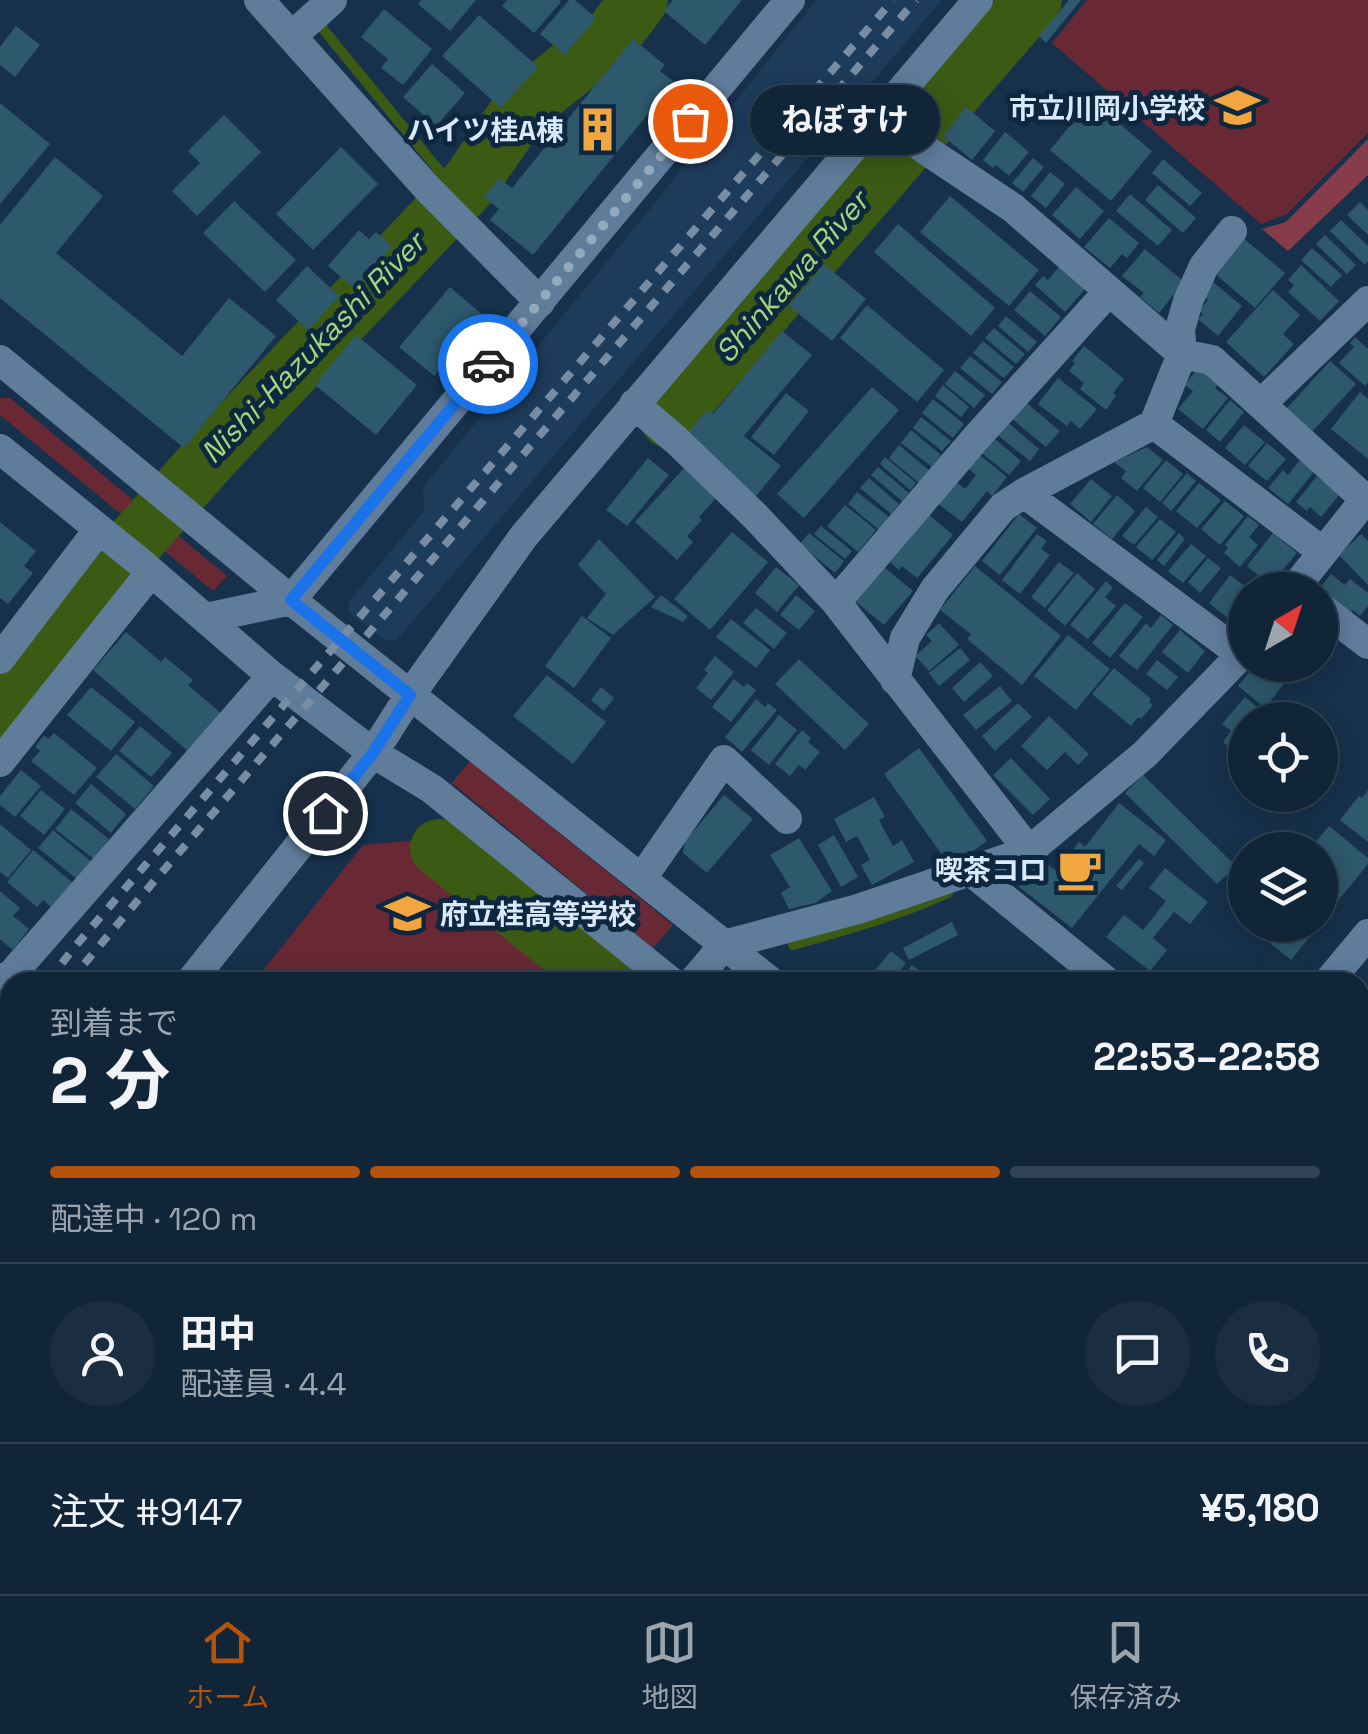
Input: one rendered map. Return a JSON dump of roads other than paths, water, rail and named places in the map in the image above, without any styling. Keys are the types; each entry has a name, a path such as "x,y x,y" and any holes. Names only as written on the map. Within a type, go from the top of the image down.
{"street":[{"path":"259,0 315,16 428,189 540,302"},
{"path":"206,618 291,600 790,0"},
{"path":"198,972 373,753 524,536 904,132 978,0"},
{"path":"904,132 1013,208 1182,354 1212,360 1367,497 1308,572"},
{"path":"895,680 905,638 935,589 1004,507 1154,424 1182,354 1180,329 1188,301 1204,266 1232,232"},
{"path":"836,602 976,438 1110,292"},
{"path":"1261,404 1368,301"},
{"path":"1,363 758,972"},
{"path":"642,410 755,516 836,602 1028,851"},
{"path":"1154,424 1323,552"},
{"path":"0,449 272,676 373,753 432,789 659,972"},
{"path":"1024,493 1228,641"},
{"path":"0,659 106,534"},
{"path":"0,762 146,567"},
{"path":"1338,621 1368,644"},
{"path":"701,972 724,945 858,909 1028,851 1145,754 1228,669"},
{"path":"14,972 272,676"},
{"path":"642,878 724,760 788,819"},
{"path":"972,872 1095,972"},
{"path":"1336,972 1368,934"}],"waterway":[{"name":"Nishi-Hazukashi River","path":"0,710 106,574 218,448 469,184 523,106 613,35 639,0"},
{"name":"Shinkawa River","path":"669,419 1033,0"},
{"path":"319,20 459,195"},
{"name":"Shinkawa River","path":"439,848 593,972"},
{"path":"793,945 891,916 948,893"}],"railway":[{"path":"55,972 893,0"},
{"path":"77,972 916,0"}],"place":[{"name":"市立川岡小学校","path":"1238,108"},
{"name":"ねぼすけ","path":"690,121"},
{"name":"ハイツ桂A棟","path":"597,130"},
{"name":"喫茶コロ","path":"1080,870"},
{"name":"府立桂高等学校","path":"407,914"}]}
